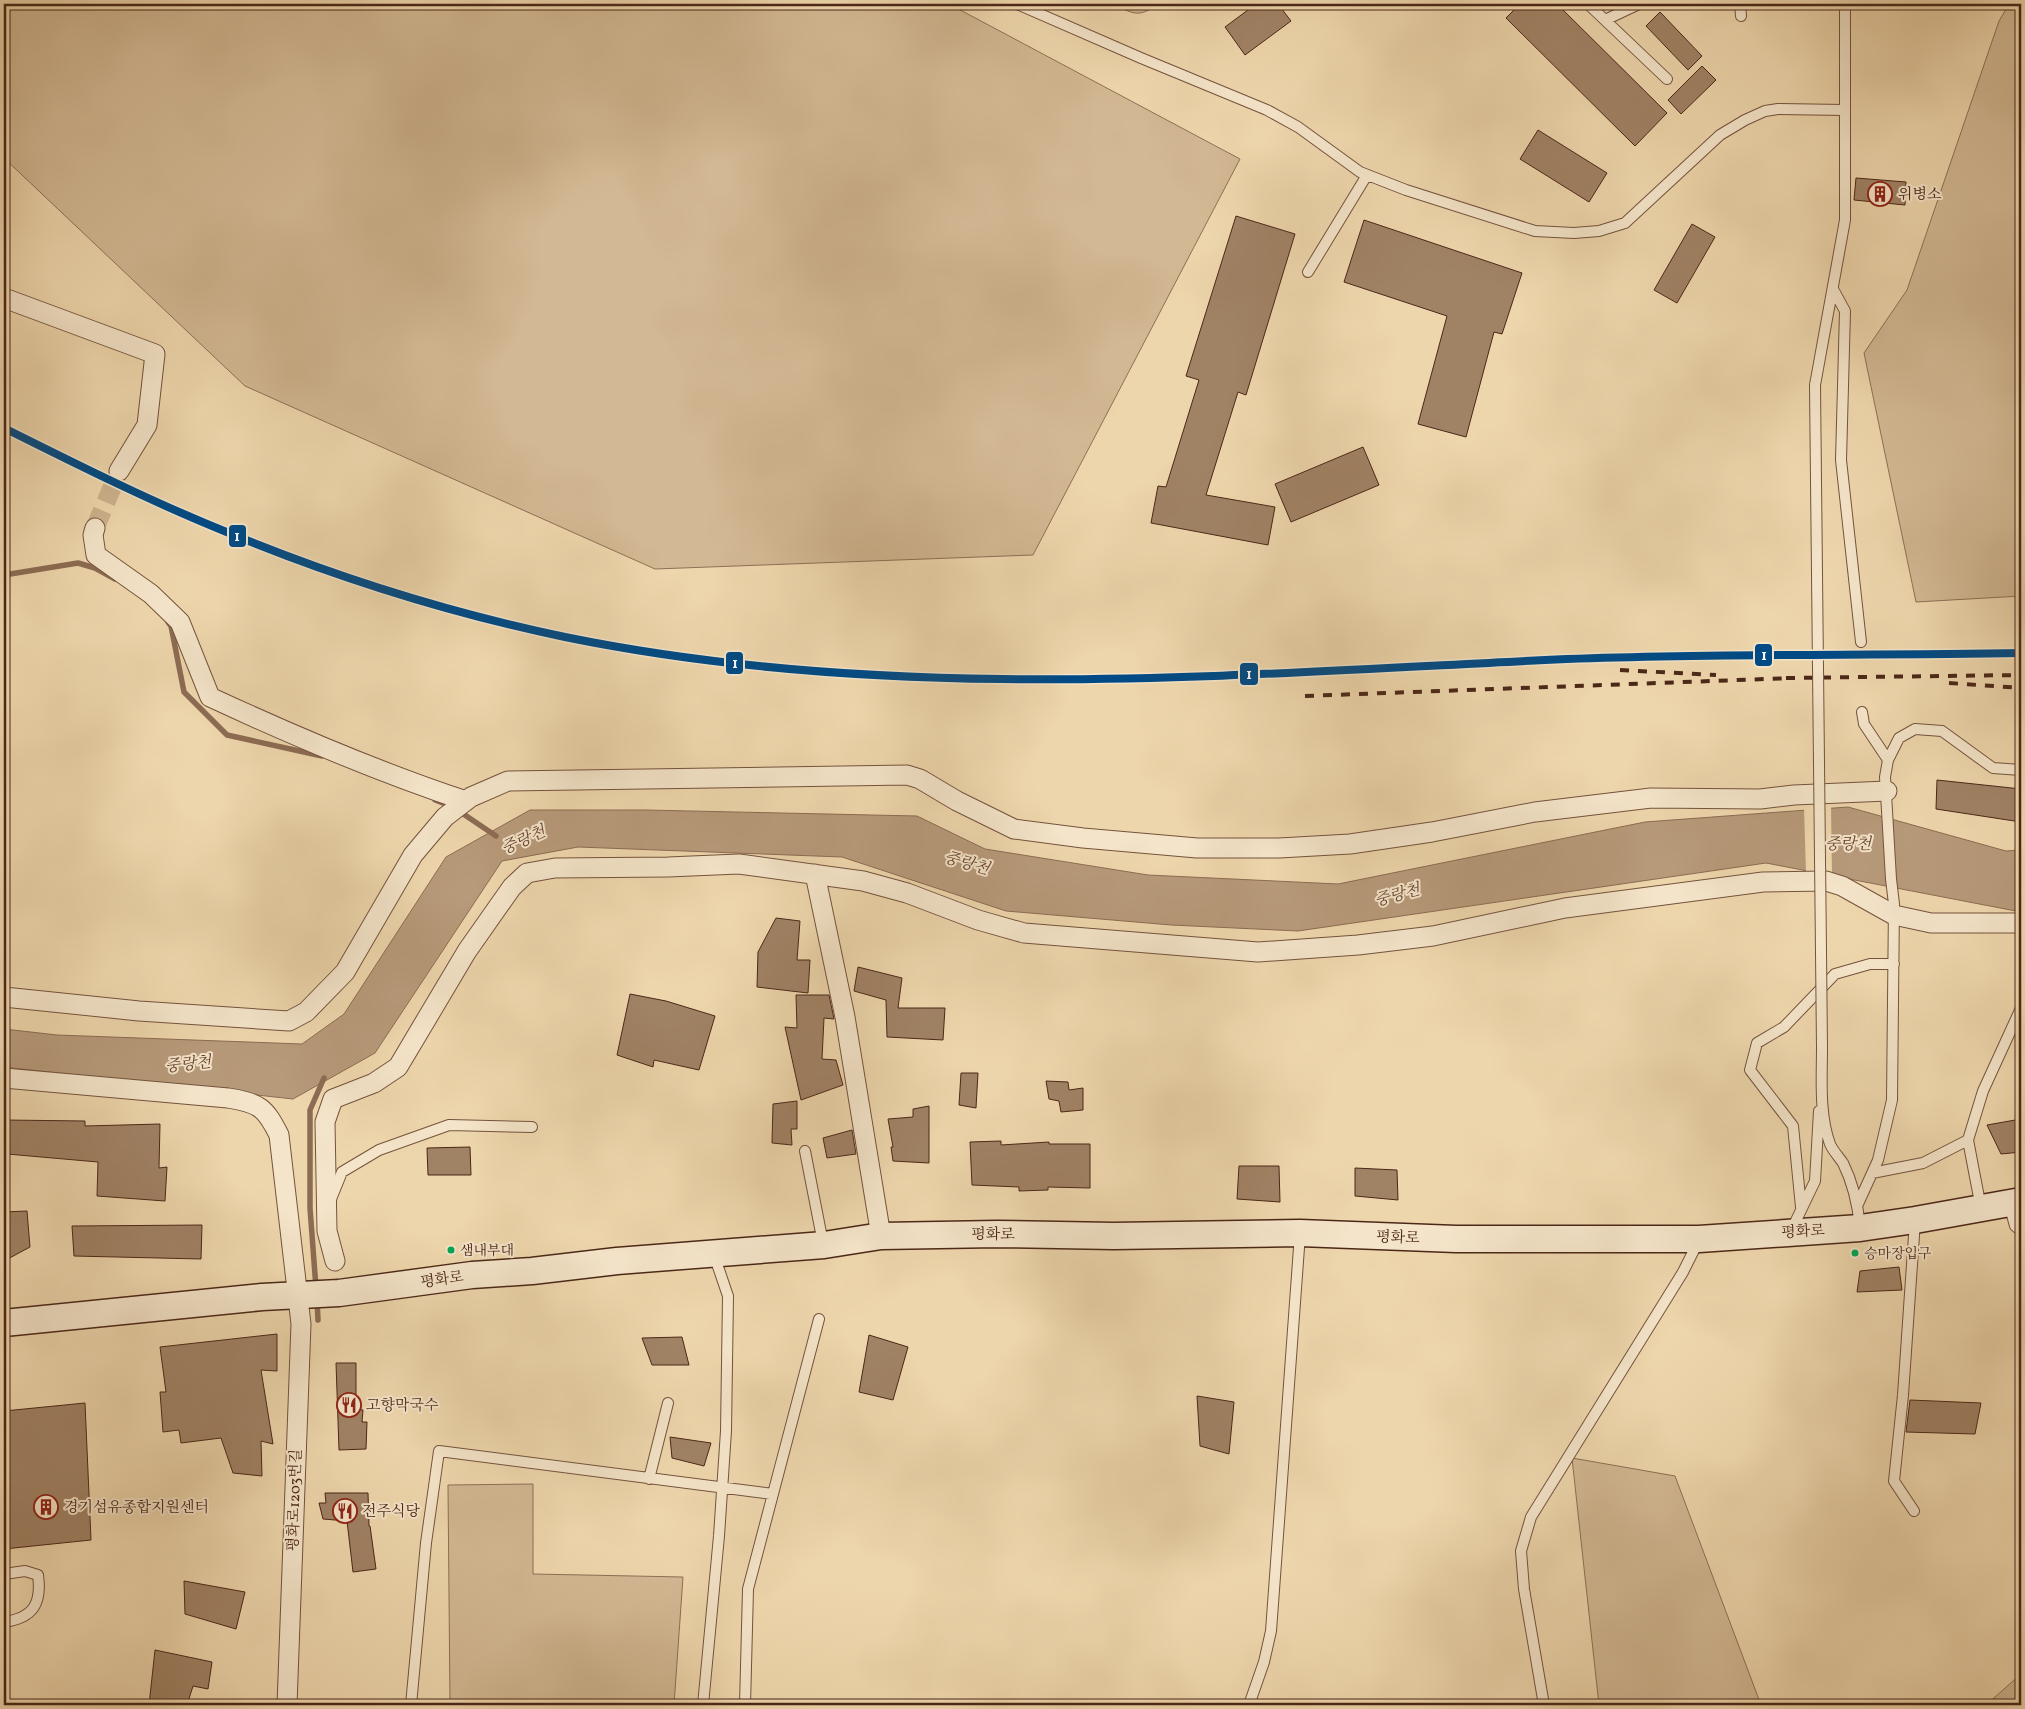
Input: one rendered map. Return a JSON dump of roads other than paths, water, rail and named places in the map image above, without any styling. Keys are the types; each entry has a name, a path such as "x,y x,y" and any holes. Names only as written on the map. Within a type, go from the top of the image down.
{"main road":[{"name":"평화로","path":"4,1323 310,1294 472,1275 824,1245 881,1236 997,1234 1114,1236 1300,1233 1456,1239 1699,1239 1790,1232 1859,1216 1915,1220 2015,1202"}],"street":[{"path":"4,298 156,354 146,425 119,471"},
{"path":"95,528 96,555 151,594 180,622 210,697 300,739 425,787 457,808"},
{"path":"4,998 139,1011 289,1021 306,1012 345,972 413,855 470,796 508,781 907,775 920,779 957,801 1014,829 1083,838 1197,848 1261,848 1350,844 1432,832 1535,812 1651,798 1760,799 1794,795 1887,797"},
{"path":"335,1261 327,1231 325,1122 333,1100 374,1083 398,1067 467,951 512,887 526,873 555,868 739,864 862,881 907,893 978,920 1024,933 1258,952 1358,945 1434,936 1565,908 1764,882 1826,881 1842,886 1894,910 1931,923 2021,924"},
{"path":"815,874 845,1017 881,1236"},
{"name":"평화로1203번길","path":"4,1078 250,1101 268,1114 279,1135 310,1294 301,1324 287,1705"}],"lane":[{"path":"1017,4 1267,110 1298,127 1360,172 1406,190 1534,231 1574,233 1599,231 1625,223 1720,135 1765,111 1778,109 1845,110"},
{"path":"1588,4 1667,79"},
{"path":"1605,20 1639,4"},
{"path":"1740,4 1741,16"},
{"path":"1845,4 1844,220 1815,386 1822,1093 1825,1124 1830,1145 1843,1164 1859,1216"},
{"path":"1308,272 1368,175"},
{"path":"1833,289 1845,312 1841,460 1861,642"},
{"path":"1862,712 1864,724 1888,760"},
{"path":"1859,1216 1872,1172 1878,1160 1892,1100 1894,910 1885,777 1888,760 1899,738 1915,729 1942,731 1993,768 2021,770"},
{"path":"1801,1207 1793,1126 1750,1070 1757,1044 1784,1027 1835,974 1870,964 1894,964"},
{"path":"1981,1209 1968,1140 1983,1091 2021,1008"},
{"path":"1790,1232 1815,1181 1818,1119 1822,1093"},
{"path":"327,1209 342,1172 379,1150 449,1125 532,1127"},
{"path":"1872,1172 1923,1163 1968,1140"},
{"path":"805,1151 824,1245"},
{"path":"2015,1202 2014,1226 2021,1231"},
{"path":"1914,1511 1894,1481 1903,1395 1915,1220"},
{"path":"1249,1705 1264,1662 1271,1631 1300,1233"},
{"path":"1544,1705 1524,1589 1521,1551 1531,1517 1683,1272 1699,1239"},
{"path":"702,1705 726,1431 728,1296 714,1254"},
{"path":"745,1705 748,1589 819,1319"},
{"path":"649,1479 668,1403"},
{"path":"411,1705 426,1543 439,1451 722,1489 773,1494"},
{"path":"4,1574 25,1571 38,1575 40,1591 32,1610 17,1620 4,1622"}],"water":[{"name":"중랑천","path":"1848,807 2006,851 2021,850 2021,912 1766,863 1298,931 1171,925 1006,911 842,857 578,847 502,861 375,1053 293,1099 4,1067 4,1029 57,1035 302,1044 344,1014 446,857 530,810 645,810 917,816 985,849 1148,875 1338,884 1645,822"}],"waterway":[{"path":"4,575 78,563 95,568 115,579"},
{"path":"168,622 171,626 184,692 227,735 322,756"},
{"path":"435,800 453,807 496,836"},
{"path":"316,1288 310,1208 310,1110 324,1078"},
{"path":"317,1300 318,1320"}],"tunnel":[{"path":"95,528 119,471"}],"railway":[{"path":"1620,670 1716,675"},
{"path":"1786,678 2021,675"},
{"path":"1305,696 1793,678"},
{"path":"1949,683 2021,688"}],"place":[{"name":"위병소","path":"1880,194"},
{"name":"샘내부대","path":"451,1250"},
{"name":"승마장입구","path":"1855,1253"},
{"name":"고향막국수","path":"349,1405"},
{"name":"경기섬유종합지원센터","path":"46,1507"},
{"name":"전주식당","path":"345,1511"}]}
